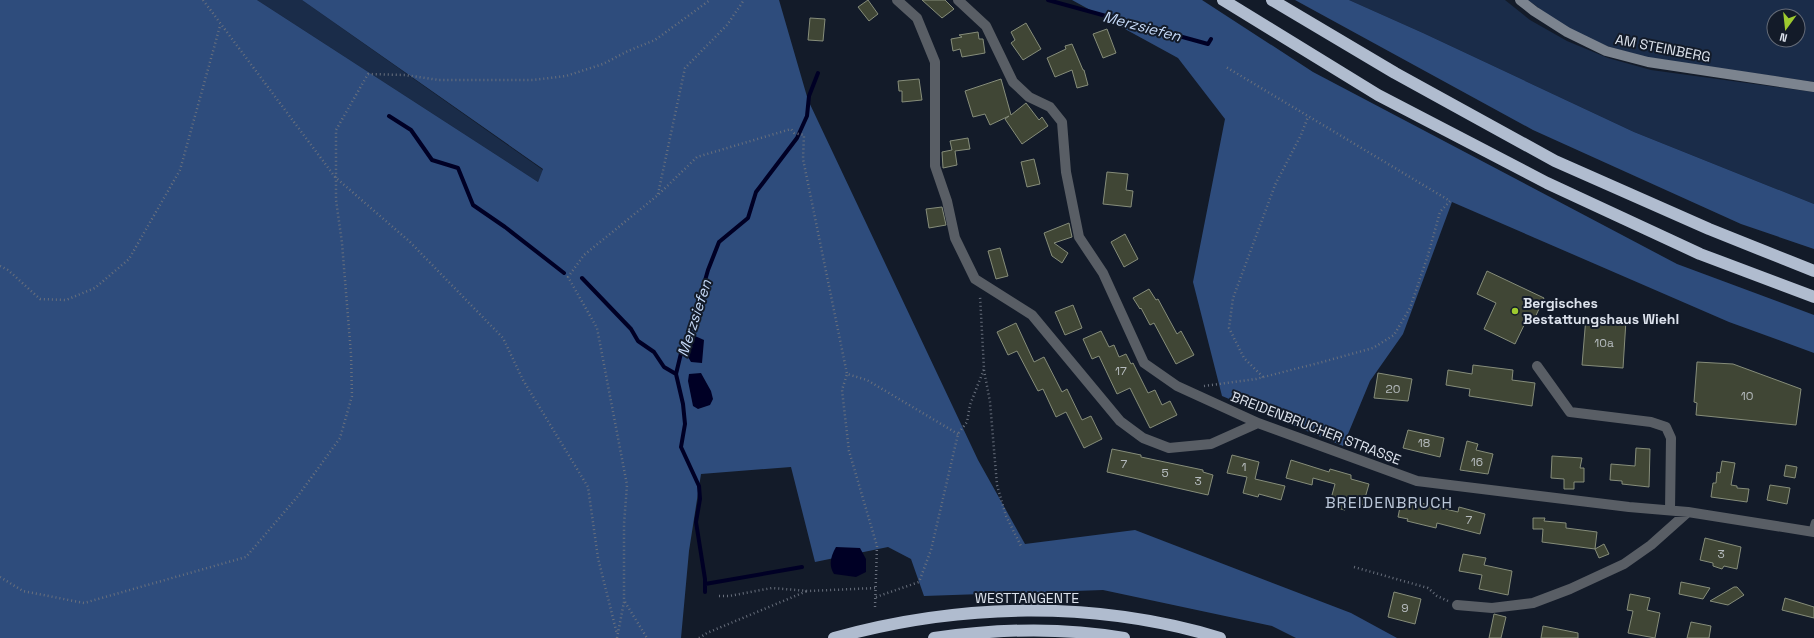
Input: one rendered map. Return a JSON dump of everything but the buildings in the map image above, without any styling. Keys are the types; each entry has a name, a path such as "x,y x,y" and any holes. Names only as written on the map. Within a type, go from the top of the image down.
{"highway":[{"path":"1223,0 1378,95 1547,183 1700,254 1814,297"},
{"path":"1272,0 1395,73 1555,161 1709,229 1814,271"},
{"name":"WESTTANGENTE","path":"834,638 904,621 967,614 1026,610 1087,612 1140,619 1220,638"},
{"path":"934,638 975,632 1046,631 1081,632 1124,638"}],"main road":[{"name":"AM STEINBERG","path":"1520,0 1534,11 1567,32 1606,51 1648,62 1814,87"}],"street":[{"path":"897,0 917,18 935,62 935,166 948,201 955,238 977,281 1032,315 1120,421 1143,438 1169,448 1211,444 1258,423"},
{"name":"BREIDENBRUCHER STRASSE","path":"958,0 986,26 1013,82 1029,97 1050,107 1062,122 1066,172 1079,237 1103,273 1144,363 1177,386 1258,423 1417,482 1629,507 1688,512 1813,529"},
{"path":"1536,366 1570,412 1651,422 1666,426 1671,438 1670,510"},
{"path":"1457,605 1492,608 1533,603 1570,589 1624,564 1652,545 1688,512"}],"path":[{"path":"203,0 335,177 409,241 503,338 523,380 588,488 598,558 617,637"},
{"path":"0,576 23,590 84,603 246,557 298,496 340,438 352,396 351,354 335,177 336,130 368,74 406,75 439,80 533,80 566,76 603,64 628,51 655,40 710,0"},
{"path":"658,195 685,68 727,25 744,0"},
{"path":"0,266 8,270 40,299 66,300 95,288 130,259 180,170 210,58 221,26"},
{"path":"1194,393 1202,386 1264,377 1373,348 1394,335 1410,308 1428,255 1440,212 1450,200 1226,67"},
{"path":"1264,377 1244,358 1229,328 1233,298 1275,185 1301,135 1308,117"},
{"path":"617,637 624,602 624,524 627,485 597,328 568,277 584,255 658,195 697,157 790,129 794,133 804,135 804,165 847,374 842,390 849,451 877,546 875,608"},
{"path":"977,281 984,369 990,402 997,485 1006,516 1020,546"},
{"path":"876,597 919,582 931,550 958,434 967,422 970,405 984,369"},
{"path":"847,374 867,380 958,434"},
{"path":"1354,567 1428,588 1436,596 1457,605"},
{"path":"719,596 729,596 772,588 808,591 876,588"},
{"path":"699,638 707,633 808,591"},
{"path":"624,602 647,638"}],"shaded area":[{"path":"0,0 257,0 538,182 543,169 302,0 779,0 808,100 978,460 1025,544 1135,530 1351,613 1397,638 1296,638 1272,626 1103,590 924,596 911,559 888,547 815,562 791,467 701,474 689,551 681,638 0,638"},
{"path":"257,0 302,0 543,170 538,182"},
{"path":"1072,0 1202,0 1313,72 1677,264 1814,315 1814,353 1729,322 1452,202 1403,334 1370,381 1343,446 1222,396 1193,282 1225,119 1178,58"},
{"path":"1295,0 1349,0 1634,132 1814,204 1814,249 1741,224 1533,130"},
{"path":"1349,0 1505,0 1530,20 1567,41 1608,58 1651,70 1814,92 1814,204 1634,132"},
{"path":"1528,0 1814,0 1814,82 1648,58 1607,46 1567,29"},
{"path":"695,336 704,340 702,363 691,362 688,357"},
{"path":"701,373 711,391 713,399 710,405 698,409 693,406 688,381 689,374"},
{"path":"836,547 860,548 866,559 866,572 856,577 834,574 831,567 831,560"}],"waterway":[{"name":"Merzsiefen","path":"1048,0 1208,44 1211,39"},
{"name":"Merzsiefen","path":"705,592 705,579 696,522 700,499 699,486 681,447 685,424 683,404 676,374 682,349 694,319 708,270 719,242 748,218 756,192 797,138 807,116 809,96 818,73"},
{"path":"389,116 411,130 432,160 458,168 473,205 505,227 564,273"},
{"path":"582,278 631,329 638,341 654,352 664,367 676,374"},
{"path":"705,584 802,567"}],"place":[{"name":"Bergisches Bestattungshaus Wiehl","path":"1515,311"}],"district":[{"name":"BREIDENBRUCH","path":"1389,502"}]}
